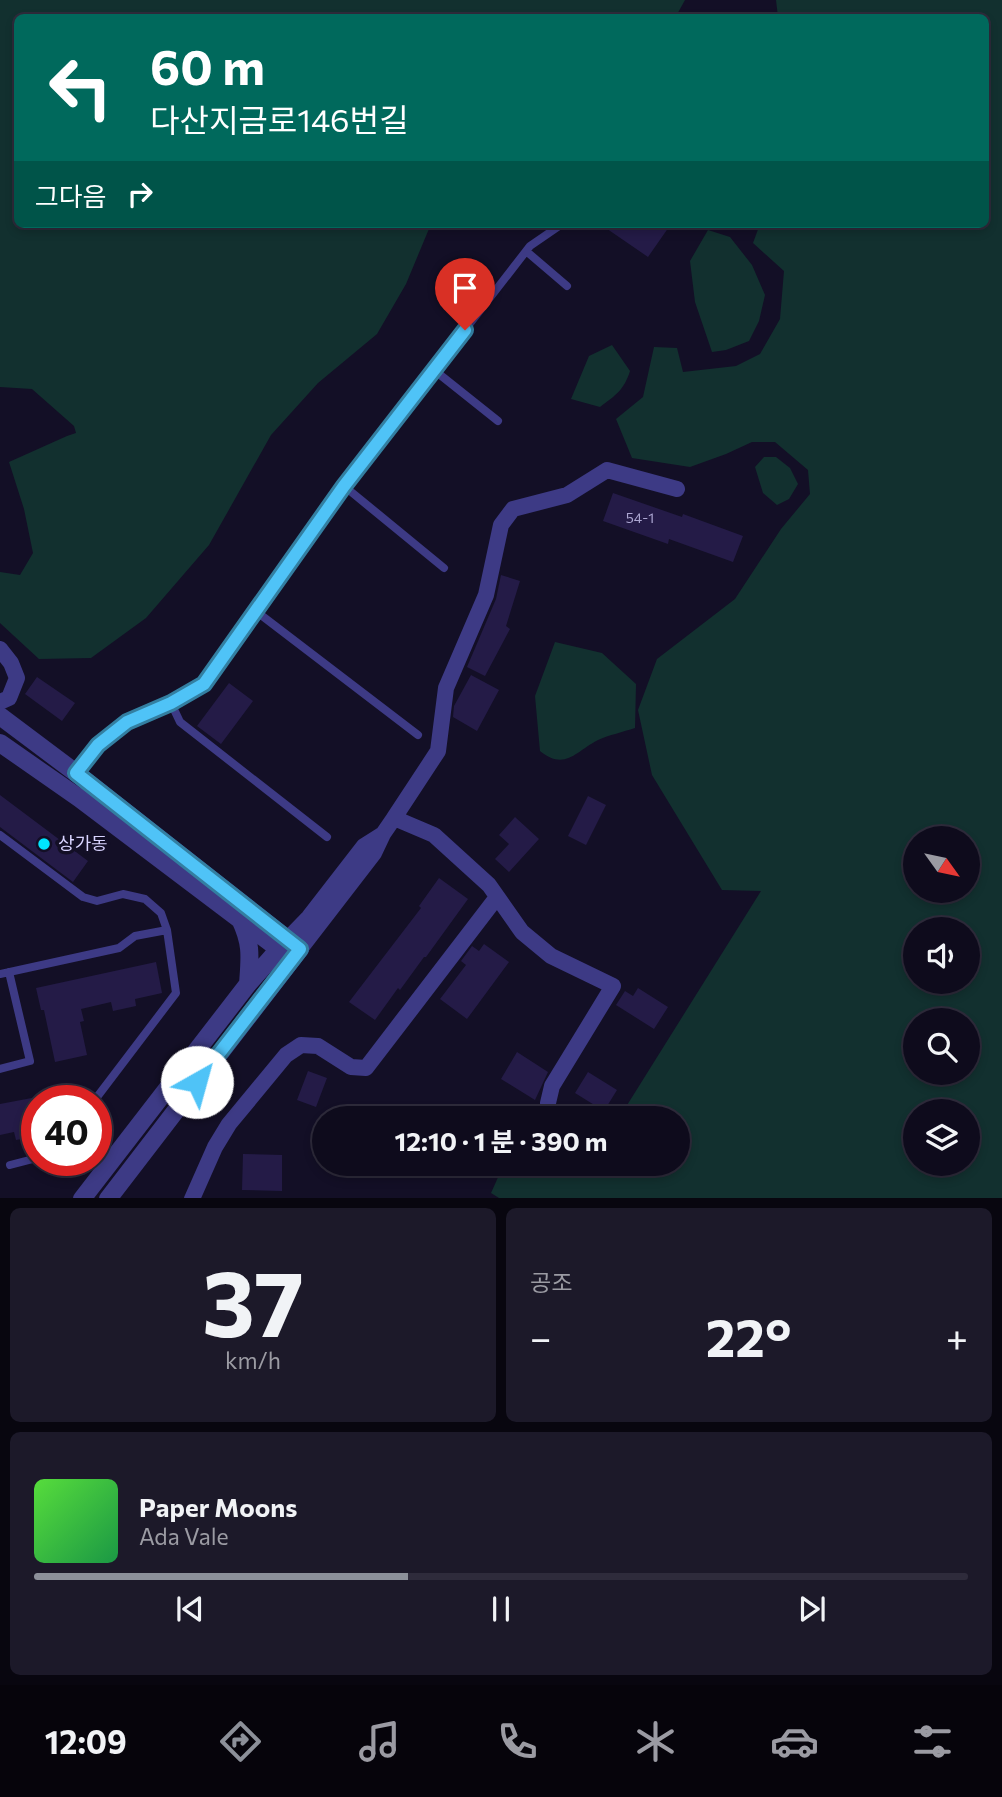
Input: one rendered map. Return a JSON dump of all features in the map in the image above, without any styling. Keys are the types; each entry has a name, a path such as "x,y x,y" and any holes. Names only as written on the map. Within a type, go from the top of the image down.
{"street":[{"path":"109,1198 289,949 374,853 383,834 438,751 446,688 486,595 501,525 513,509 567,495 607,470 677,489"},
{"path":"0,649 11,663 17,678 9,698 0,702"},
{"path":"0,716 76,773 289,949"},
{"path":"0,743 79,798 240,919 289,949"},
{"path":"394,818 434,835 489,885 523,932 551,956 613,986 552,1086 548,1103"},
{"path":"192,1198 215,1147 229,1124 286,1055 302,1045 318,1046 351,1067 366,1068 497,897"},
{"path":"240,919 247,935 250,954 247,984"},
{"path":"83,1198 247,984 289,949"}],"lane":[{"path":"76,773 98,745 127,722 171,703 204,684 344,486 530,246 556,228"},
{"path":"526,251 567,286"},
{"path":"434,370 498,421"},
{"path":"344,486 444,568"},
{"path":"257,612 418,735"},
{"path":"171,703 180,722 327,837"},
{"path":"0,835 83,897 96,901 123,894 145,899 161,913 167,930 176,993 106,1085"},
{"path":"0,1069 30,1062 4,973 119,948 135,936 167,930"},
{"path":"10,1165 21,1162"}],"green space":[{"path":"0,0 685,0 677,14 14,14 14,228 429,228 406,284 377,334 318,383 271,435 209,545 146,618 91,658 39,659 0,623 0,572 20,575 33,553 24,509 9,462 76,433 74,426 32,389 0,387"},
{"path":"776,0 1002,0 1002,1198 499,1198 491,1193 499,1176 690,1176 690,1106 627,1106 761,891 722,890 652,775 638,710 657,659 735,599 781,529 810,494 808,470 775,442 752,442 690,467 632,458 616,419 643,397 654,347 677,348 683,372 736,366 760,354 780,319 784,271 753,243 759,228 989,228 989,14 778,14"},
{"path":"708,230 730,237 752,265 765,295 759,321 749,341 712,352 695,302 690,261"},
{"path":"612,345 630,371 622,388 600,407 571,399 589,356"},
{"path":"764,457 776,457 790,468 798,484 789,499 777,505 763,493 755,467"},
{"path":"555,642 602,653 636,684 635,728 598,740 570,758 556,759 540,751 535,696"}],"building":[{"path":"606,228 668,228 648,257"},
{"path":"613,493 743,536 733,562 669,539 668,544 603,521"},
{"path":"501,575 520,581 506,626 510,629 485,676 467,667 496,599"},
{"path":"471,675 499,690 477,731 453,717 454,706"},
{"path":"37,677 75,703 62,721 25,694"},
{"path":"229,683 253,701 221,744 197,726"},
{"name":"상가동","path":"0,795 88,861 73,882 0,827"},
{"path":"588,796 606,805 586,845 568,836"},
{"path":"515,817 539,839 509,872 495,859 509,844 499,835"},
{"path":"439,878 468,899 375,1020 349,1002 421,908 419,906"},
{"path":"484,944 509,962 467,1019 440,999 466,965 461,961 472,946 479,951"},
{"path":"156,962 162,993 135,999 136,1006 113,1011 111,1002 81,1009 84,1021 80,1022 87,1055 55,1062 44,1010 41,1010 36,988"},
{"path":"638,988 668,1007 654,1029 616,1005 625,991 633,996"},
{"path":"517,1052 548,1072 535,1100 501,1079"},
{"path":"308,1071 327,1078 316,1106 297,1100"},
{"path":"588,1072 617,1090 607,1106 596,1106 575,1093"},
{"path":"21,1100 21,1139 16,1140 14,1132 0,1135 0,1104"},
{"path":"243,1154 282,1155 282,1191 242,1190"}],"place":[{"name":"상가동","path":"44,844"}],"route":[{"path":"197,1082 300,949 76,773 98,745 127,722 171,703 204,684 344,486 465,330"}]}
